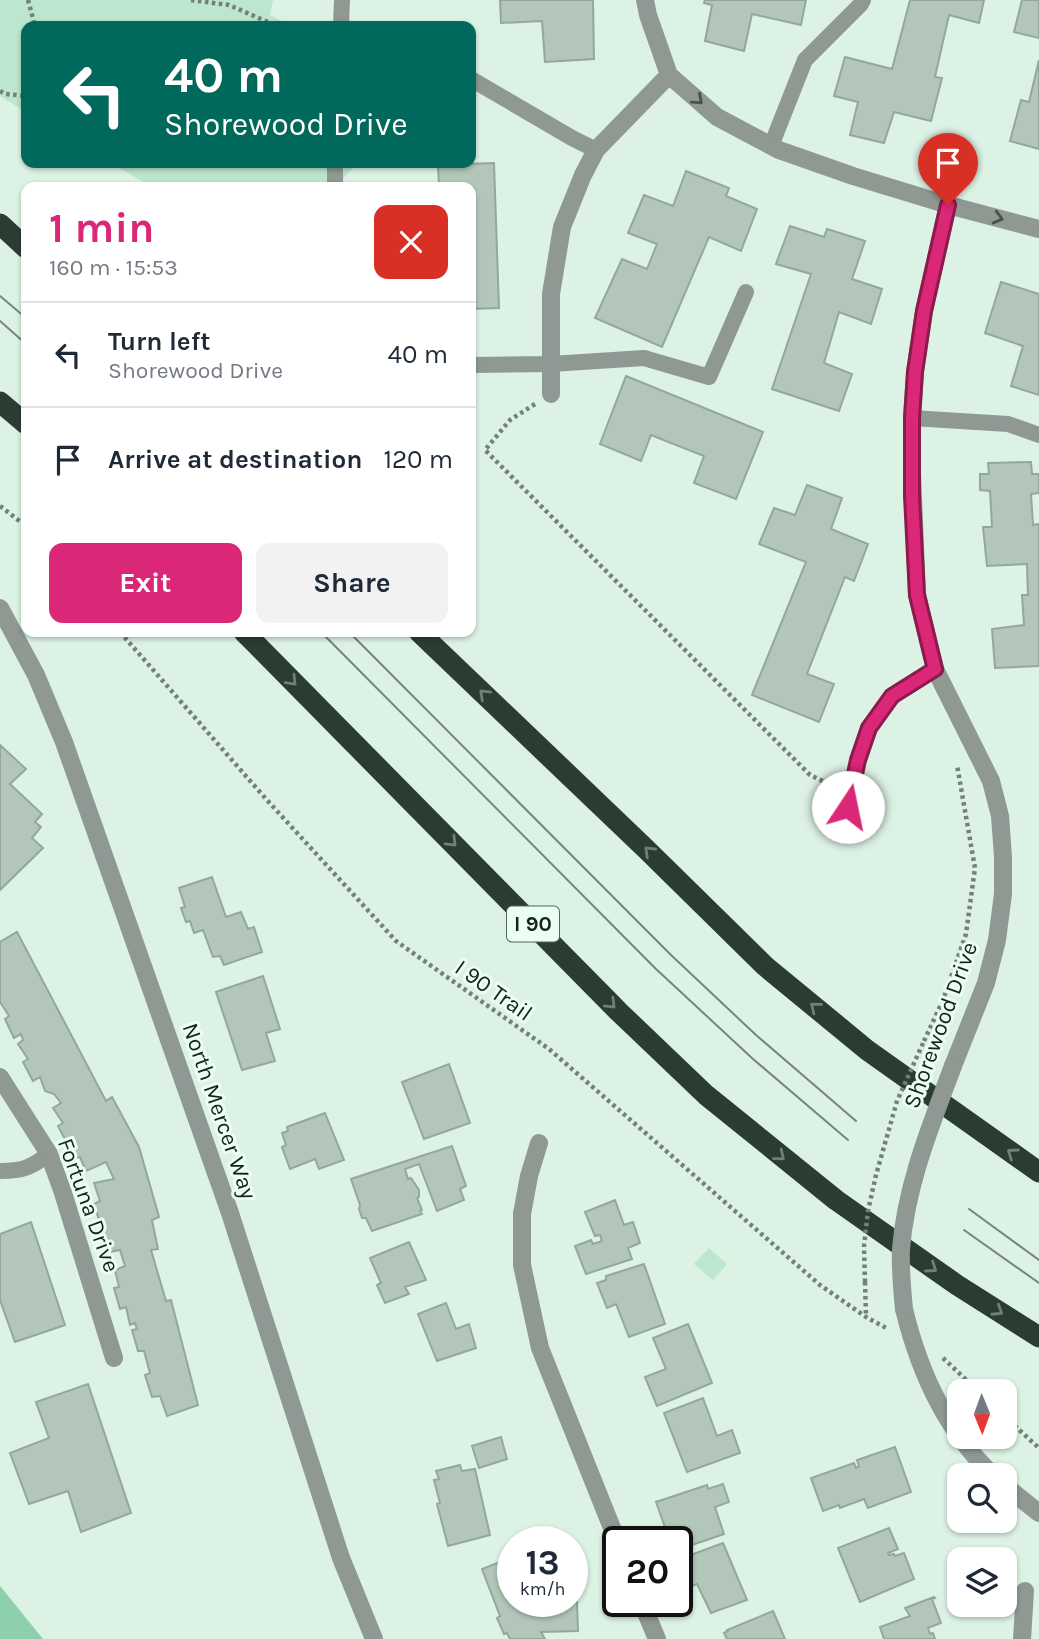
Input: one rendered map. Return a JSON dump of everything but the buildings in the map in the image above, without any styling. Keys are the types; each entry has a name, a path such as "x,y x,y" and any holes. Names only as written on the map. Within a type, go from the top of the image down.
{"highway":[{"path":"0,224 21,243"},
{"path":"0,402 21,420"},
{"name":"I 90","path":"249,637 618,1011 706,1095 836,1200 957,1285 1039,1337"},
{"path":"424,637 765,966 867,1050 1039,1172"}],"street":[{"path":"645,0 669,75 717,117 779,150 853,176 1039,229"},
{"path":"551,394 551,294 562,227 596,150 669,75"},
{"name":"Shorewood Drive","path":"948,205 924,311 915,372 912,418 917,595 935,669 990,781 1000,816 1003,894 997,940 986,983 920,1154 905,1215 901,1251 904,1309 911,1339 929,1385 964,1444 982,1463"},
{"name":"North Mercer Way","path":"0,608 36,675 64,742 230,1213 341,1558 374,1639"},
{"name":"Fortuna Drive","path":"0,1077 49,1154 114,1358"},
{"path":"539,1143 522,1214 522,1265 540,1348 611,1526"},
{"path":"1017,1495 1039,1513"},
{"path":"1022,1639 1025,1591"},
{"path":"648,1617 657,1639"}],"lane":[{"path":"341,21 342,0"},
{"path":"772,146 806,61 863,0"},
{"path":"476,82 596,150"},
{"path":"476,365 551,364 644,358 709,377 746,292"},
{"path":"912,418 1009,424 1039,435"},
{"path":"850,801 858,760 869,728 892,696 935,669"},
{"path":"0,1171 18,1171 35,1165 49,1154"}],"path":[{"path":"28,0 34,21"},
{"path":"191,0 229,5 266,21"},
{"path":"0,91 21,96"},
{"path":"551,394 510,420 485,450 810,775 850,801"},
{"path":"0,506 21,522"},
{"name":"I 90 Trail","path":"124,637 266,799 396,941 549,1049 820,1285 866,1317 892,1330"},
{"path":"866,1317 864,1246 876,1175 897,1101 943,1000 966,934 975,868 957,765"},
{"path":"940,1356 965,1379"},
{"path":"1017,1428 1039,1448"}],"shaded area":[{"path":"0,0 273,0 270,15 281,21 21,21 21,109 0,96"},
{"path":"120,168 353,168 340,182 143,182"},
{"path":"709,1248 727,1264 713,1280 694,1264"},
{"path":"0,1586 43,1639 0,1639"}],"tram line":[{"path":"0,296 21,314"},
{"path":"0,321 21,340"},
{"path":"326,637 656,969 753,1059 848,1140"},
{"path":"354,637 671,955 756,1035 856,1121"},
{"path":"969,1209 1039,1260"},
{"path":"964,1230 1039,1283"}],"route":[{"path":"848,807 858,760 869,728 892,696 935,669 917,595 912,496 912,418 915,372 924,311 948,205"}]}
